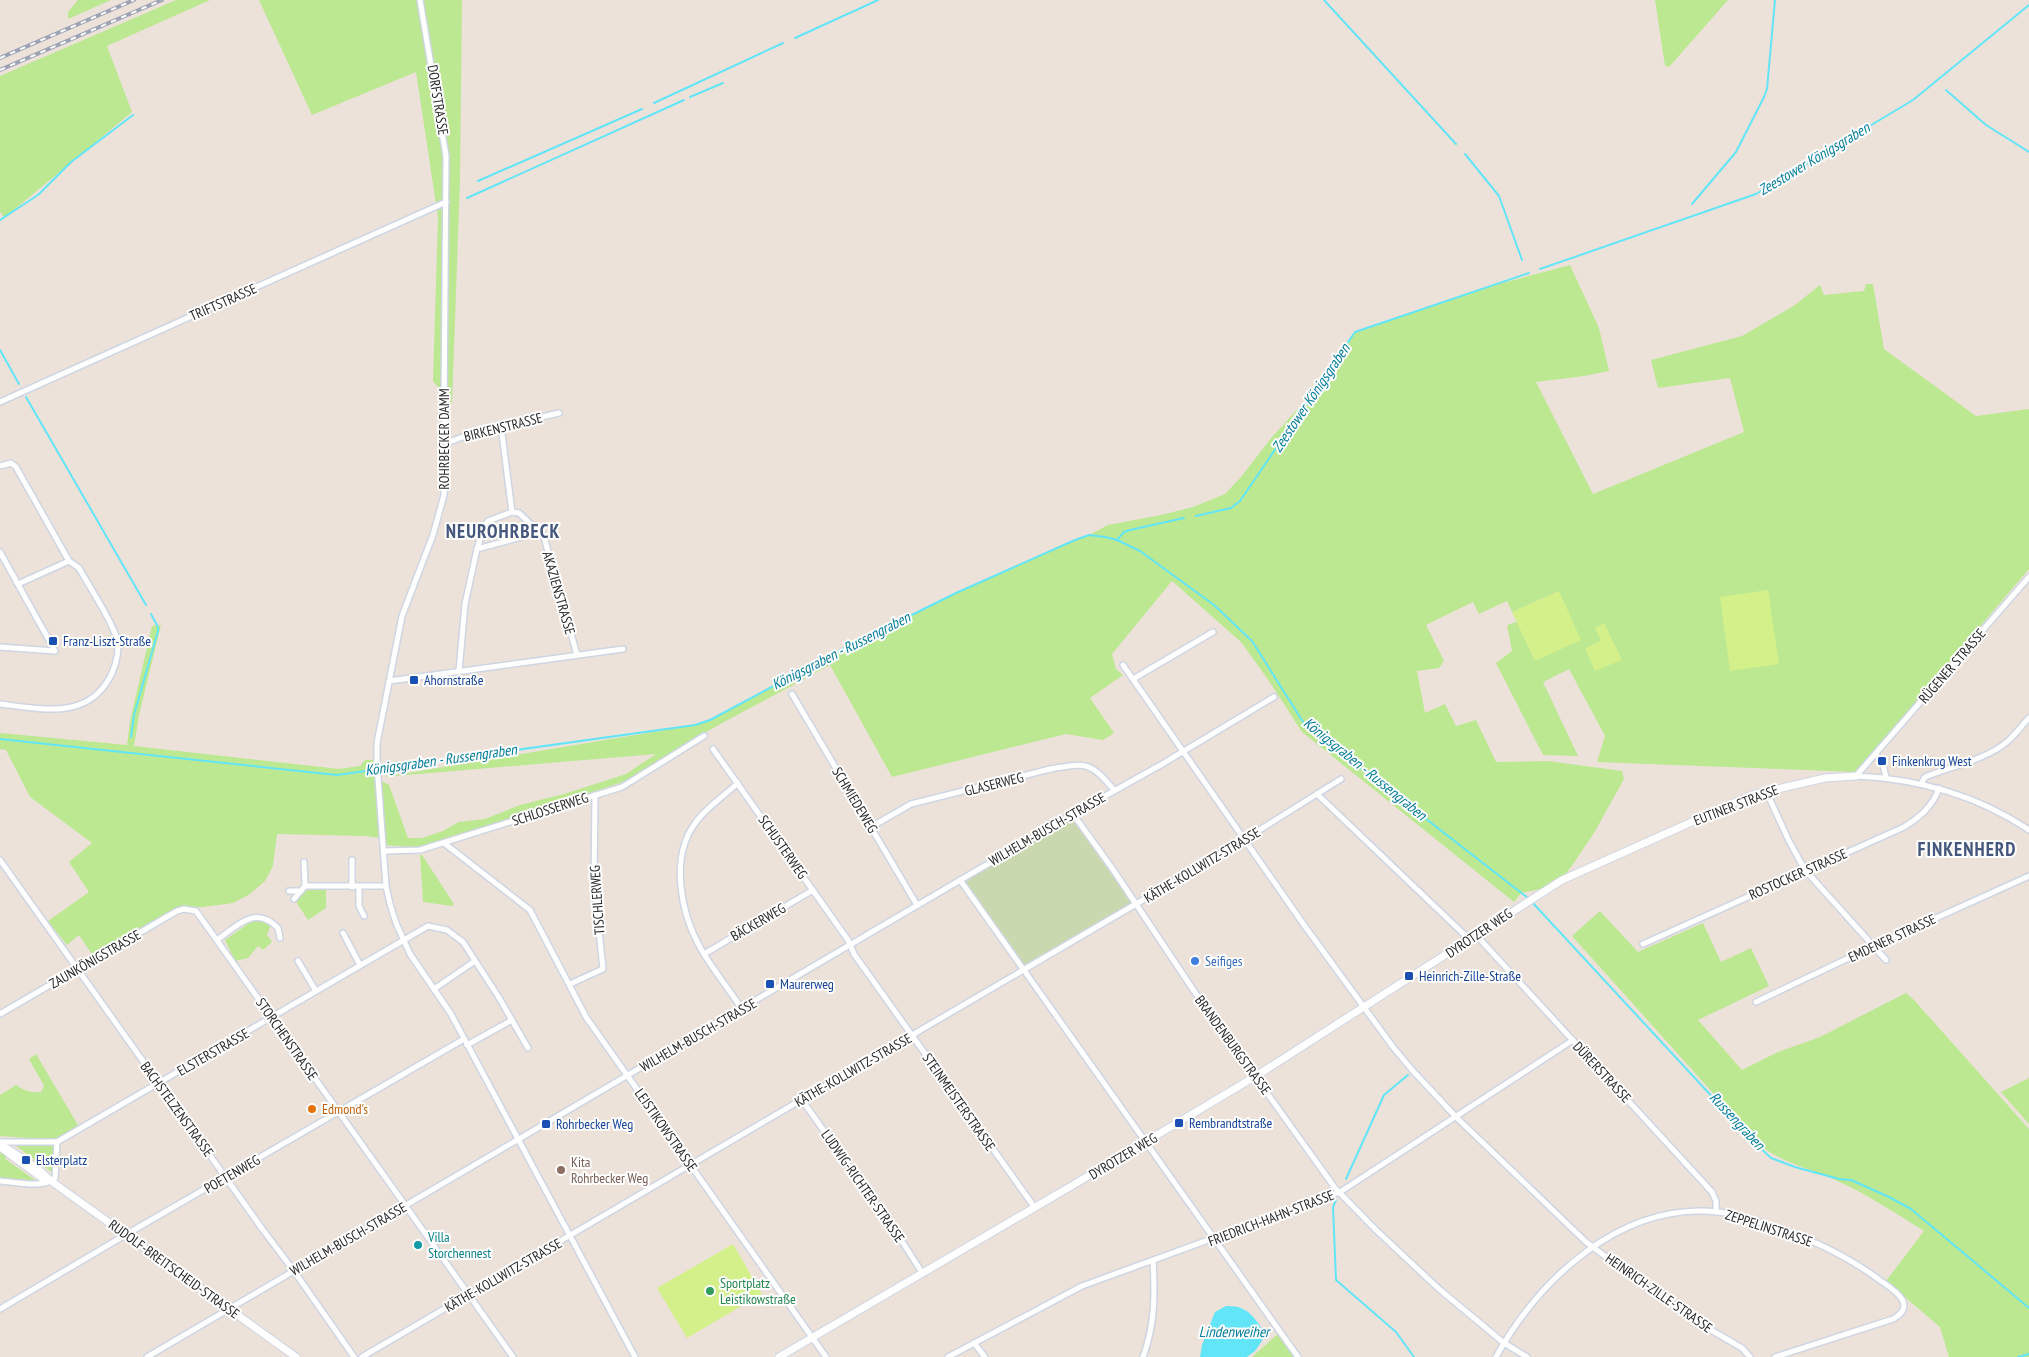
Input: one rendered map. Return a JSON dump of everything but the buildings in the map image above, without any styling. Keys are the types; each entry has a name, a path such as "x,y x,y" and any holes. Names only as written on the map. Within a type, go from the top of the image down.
{"street":[{"name":"DORFSTRASSE","path":"420,0 444,136 446,202"},
{"name":"TRIFTSTRASSE","path":"0,402 446,202"},
{"name":"ROHRBECKER DAMM","path":"384,849 377,743 402,616 433,535 444,495 447,443 444,412 446,202"},
{"name":"BIRKENSTRASSE","path":"447,443 501,426 559,413"},
{"path":"459,671 465,604 477,549 484,527 488,521 512,512 501,426"},
{"path":"0,466 12,463 16,467 69,561 79,568 116,637 117,660 106,685 96,695 76,706 51,710 0,704"},
{"name":"AKAZIENSTRASSE","path":"512,512 519,513 544,537 577,655"},
{"path":"477,549 540,532"},
{"path":"0,552 2,562 18,584 55,651 0,647"},
{"path":"18,584 69,561"},
{"name":"RÜGENER STRASSE","path":"1856,776 2029,576"},
{"path":"1133,679 1213,632"},
{"path":"389,681 623,649"},
{"name":"HEINRICH-ZILLE-STRASSE","path":"1122,665 1393,1047 1456,1117 1593,1247 1704,1326 1742,1348 1750,1357"},
{"name":"SCHMIEDEWEG","path":"792,694 917,905"},
{"name":"WILHELM-BUSCH-STRASSE","path":"147,1357 1274,697"},
{"path":"1921,784 1925,776 1976,758 2000,747 2029,718"},
{"name":"SCHLOSSERWEG","path":"384,849 420,850 622,787 704,736"},
{"name":"SCHUSTERWEG","path":"713,750 850,945"},
{"path":"1876,755 1882,761 1886,778"},
{"name":"GLASERWEG","path":"871,827 911,804 1073,765 1088,766 1097,771 1114,790"},
{"name":"EUTINER STRASSE","path":"1562,880 1668,831 1766,791 1824,778 1856,776 1886,778 1939,788 1987,805 2029,830"},
{"name":"KÄTHE-KOLLWITZ-STRASSE","path":"362,1357 1136,904 1246,839 1341,779"},
{"path":"738,783 695,823 685,842 681,855 680,870 681,890 696,940 742,1009"},
{"name":"ROSTOCKER STRASSE","path":"1643,944 1904,827 1917,819 1935,800 1939,788"},
{"path":"1766,791 1788,841 1805,870 1886,960"},
{"path":"1317,794 1470,940"},
{"name":"TISCHLERWEG","path":"570,984 603,969 594,882 596,795"},
{"name":"BRANDENBURGSTRASSE","path":"1073,814 1194,991 1340,1192 1416,1268 1504,1343 1527,1357"},
{"name":"LEISTIKOWSTRASSE","path":"444,843 530,910 586,1017 826,1357"},
{"path":"384,849 386,886 402,940 418,968 434,988 468,1045 635,1357"},
{"name":"BACHSTELZENSTRASSE","path":"0,860 354,1357"},
{"path":"352,860 352,887"},
{"path":"294,899 303,889 304,862"},
{"name":"EMDENER STRASSE","path":"1756,1002 2029,876"},
{"path":"960,880 1298,1357"},
{"name":"DYROTZER WEG","path":"779,1357 923,1274 1256,1076 1365,1008 1562,880"},
{"path":"289,891 386,886"},
{"path":"359,887 359,906 364,916"},
{"name":"BÄCKERWEG","path":"704,954 813,890"},
{"name":"ZAUNKÖNIGSTRASSE","path":"0,1014 176,911 191,910"},
{"name":"STORCHENSTRASSE","path":"191,910 196,911 217,940 513,1357"},
{"path":"217,940 246,920 260,917 267,918 278,928 280,938"},
{"name":"ELSTERSTRASSE","path":"57,1142 428,926 447,930 463,942 528,1048"},
{"path":"343,933 360,965"},
{"name":"DÜRERSTRASSE","path":"1477,936 1712,1192 1716,1202 1716,1212"},
{"name":"STEINMEISTERSTRASSE","path":"850,945 854,954 1035,1208"},
{"path":"298,962 316,991"},
{"path":"434,988 475,962"},
{"path":"468,1045 512,1020"},
{"name":"POETENWEG","path":"0,1309 464,1039"},
{"name":"FRIEDRICH-HAHN-STRASSE","path":"948,1357 1082,1286 1214,1240 1340,1192 1573,1040"},
{"name":"LUDWIG-RICHTER-STRASSE","path":"802,1100 898,1235 923,1274"},
{"path":"0,1144 57,1142 55,1178 51,1181 43,1183 0,1181"},
{"name":"RUDOLF-BREITSCHEID-STRASSE","path":"0,1144 42,1178 51,1181 127,1234 296,1357"},
{"name":"ZEPPELINSTRASSE","path":"1496,1357 1524,1315 1546,1288 1593,1247 1616,1232 1645,1220 1678,1213 1716,1212 1796,1234 1836,1252 1869,1272 1900,1295 1902,1299 1904,1304 1902,1312 1893,1319 1776,1357"},
{"path":"1143,1357 1152,1330 1155,1300 1153,1261"},
{"path":"974,1343 985,1357"}],"green space":[{"path":"78,0 111,0 68,19 68,12"},
{"path":"176,0 210,0 107,46 132,112 4,218 0,211 0,76"},
{"path":"259,0 462,0 460,181 452,404 433,381 438,217 416,72 312,115"},
{"path":"1655,0 1728,0 1669,67 1665,66"},
{"path":"1570,265 1599,328 1609,371 1536,382 1593,494 1744,432 1730,378 1658,388 1651,360 1742,336 1795,305 1820,285 1824,295 1864,291 1866,284 1873,284 1884,349 1976,416 2029,409 2029,569 1856,772 1597,762 1605,736 1569,669 1543,682 1578,756 1543,755 1496,663 1512,651 1507,625 1517,622 1535,661 1559,591 1512,612 1507,601 1479,614 1473,602 1426,625 1444,661 1439,668 1417,671 1425,713 1445,704 1456,726 1476,720 1496,762 1548,761 1622,771 1624,779 1594,833 1561,879 1545,888 1521,893 1514,902 1302,732 1241,642 1172,581 1112,654 1116,669 1123,675 1090,698 1114,733 1103,740 1066,734 892,777 830,665 702,734 623,782 419,848 385,845 381,838 364,836 277,834 273,866 265,881 250,894 233,903 203,907 179,907 93,956 79,935 67,945 48,921 89,892 69,862 92,843 30,797 6,750 0,749 0,733 127,745 130,721 152,626 161,625 139,715 134,746 339,769 360,766 365,760 374,760 376,778 389,785 408,838 422,838 443,831 459,822 485,819 520,805 564,794 626,774 656,754 383,777 695,725 710,720 843,649 956,593 1057,547 1089,535 1108,525 1193,507 1225,494 1241,477 1272,437 1320,385 1355,332 1488,287"},
{"path":"1768,590 1779,664 1730,671 1720,597"},
{"path":"1559,591 1581,640 1535,661 1512,612"},
{"path":"1604,623 1622,660 1595,671 1585,648 1601,641 1595,628"},
{"path":"1070,816 1132,903 1024,967 963,879"},
{"path":"420,855 422,855 454,904 452,906 423,902"},
{"path":"305,889 326,889 326,908 308,920 295,900"},
{"path":"1600,911 1638,952 1703,923 1721,962 1751,948 1769,986 1698,1020 1742,1070 1778,1052 1820,1037 1906,993 1914,1000 2029,1129 2029,1357 1949,1357 1940,1327 1886,1281 1924,1231 1845,1184 1774,1155 1757,1142 1572,936"},
{"path":"267,919 270,927 267,935 272,942 263,950 258,946 248,958 235,961 225,940 252,921"},
{"path":"36,1054 79,1127 56,1140 0,1136 0,1095 16,1085 34,1092 41,1092 44,1086 29,1059"},
{"path":"2029,1078 2029,1124 2001,1092"},
{"path":"12,1143 55,1143 53,1173"},
{"path":"0,1150 7,1155 5,1159 35,1180 0,1179"},
{"name":"Sportplatz Leistikowstraße","path":"733,1244 762,1294 687,1338 657,1288"},
{"path":"1279,1333 1296,1357 1252,1357"}],"water":[{"name":"Lindenweiher","path":"1226,1306 1234,1306 1245,1310 1254,1318 1266,1335 1255,1351 1247,1357 1200,1357 1202,1345 1215,1312"}],"waterway":[{"path":"795,38 878,0"},
{"path":"1324,0 1456,144"},
{"path":"1692,204 1736,152 1764,97 1767,89 1775,0"},
{"name":"Zeestower Königsgraben","path":"1540,269 1756,194 1913,100 2029,5"},
{"path":"654,103 783,43"},
{"path":"690,97 723,83"},
{"path":"1946,90 1986,125 2029,152"},
{"path":"467,198 684,100"},
{"path":"478,181 642,109"},
{"path":"0,220 38,195 71,162 133,115"},
{"path":"1465,154 1499,196 1522,260"},
{"name":"Zeestower Königsgraben","path":"1196,516 1231,508 1240,501 1355,332 1529,273"},
{"path":"0,350 19,384"},
{"path":"26,397 146,605"},
{"name":"Zeestower Königsgraben","path":"1117,540 1124,532 1130,530 1184,518"},
{"name":"Königsgraben - Russengraben","path":"0,739 337,775 695,725 710,720 843,649 956,593 1089,535 1117,540 1140,551 1214,605 1252,641 1305,725 1528,898"},
{"path":"131,737 134,715 158,631 158,627 151,614"},
{"name":"Russengraben","path":"1531,901 1754,1142 1771,1158 1795,1167 1839,1179 1851,1180 1911,1209 2029,1308"},
{"path":"1346,1179 1384,1095 1408,1075"},
{"path":"1336,1200 1333,1207 1336,1280 1396,1332 1414,1357"},
{"path":"2018,1357 2029,1354"}],"railway":[{"path":"0,58 134,0"},
{"path":"0,70 162,0"}],"place":[{"name":"Franz-Liszt-Straße","path":"53,641"},
{"name":"Ahornstraße","path":"414,680"},
{"name":"Finkenkrug West","path":"1882,761"},
{"name":"Seifiges","path":"1195,961"},
{"name":"Heinrich-Zille-Straße","path":"1409,976"},
{"name":"Maurerweg","path":"770,984"},
{"name":"Edmond's","path":"312,1109"},
{"name":"Rembrandtstraße","path":"1179,1123"},
{"name":"Rohrbecker Weg","path":"546,1124"},
{"name":"Elsterplatz","path":"26,1160"},
{"name":"Kita Rohrbecker Weg","path":"561,1170"},
{"name":"Villa Storchennest","path":"418,1245"},
{"name":"Sportplatz Leistikowstraße","path":"710,1291"}],"district":[{"name":"NEUROHRBECK","path":"503,531"},
{"name":"FINKENHERD","path":"1967,849"}]}
